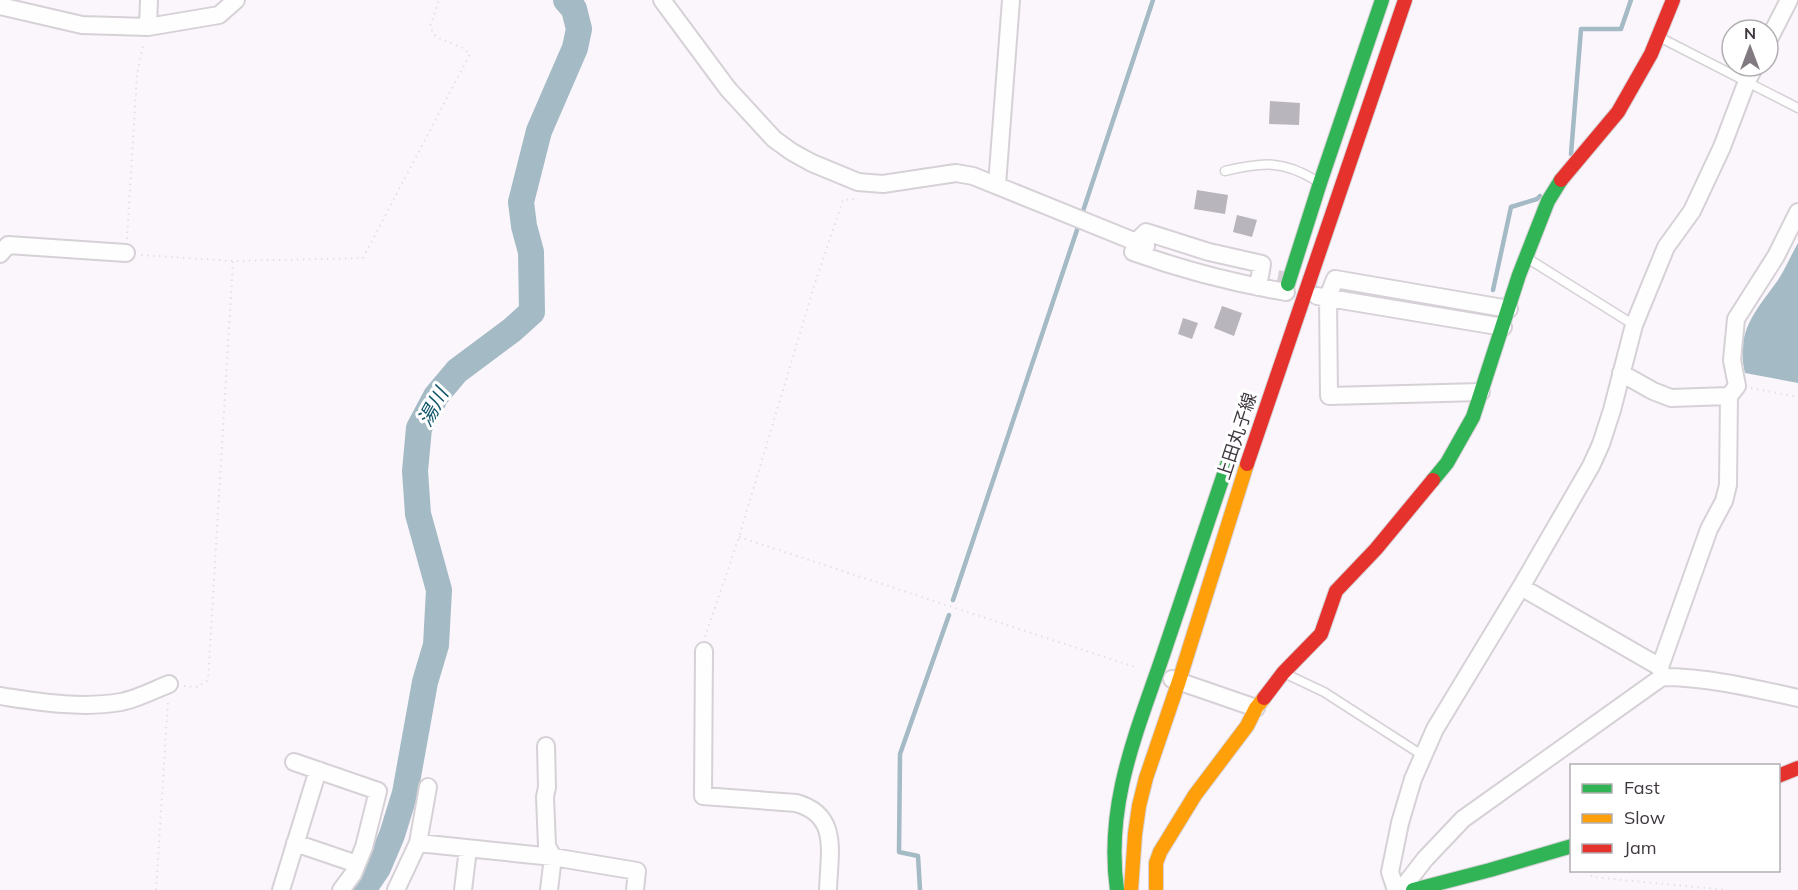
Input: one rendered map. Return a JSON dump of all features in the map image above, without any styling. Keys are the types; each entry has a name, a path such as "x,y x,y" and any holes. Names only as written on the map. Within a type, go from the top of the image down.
{"main road":[{"path":"1284,297 1382,0"},
{"name":"上田丸子線","path":"1131,890 1139,806 1146,778 1240,486 1405,0"},
{"path":"1156,890 1156,863 1160,852 1195,795 1247,726 1256,708 1283,673 1321,634 1336,591 1376,549 1447,463 1473,417 1519,275 1548,201 1563,177 1618,112 1652,54 1673,0"},
{"name":"上田丸子線","path":"1117,890 1113,846 1117,804 1133,742 1233,449"},
{"path":"1780,776 1798,768"},
{"path":"1413,890 1570,847"}],"street":[{"path":"148,27 149,0"},
{"path":"0,6 82,25 148,27 219,15 236,0"},
{"path":"662,0 728,88 774,139 792,152 858,182 883,184 956,173 973,176 1136,242"},
{"path":"997,185 1011,0"},
{"path":"1780,18 1789,0"},
{"path":"1396,890 1390,872 1393,853 1406,800 1422,755 1435,729 1591,466 1612,410 1634,325 1666,247 1692,211 1722,147 1749,78"},
{"path":"1401,890 1425,858 1463,819 1661,672 1696,560 1724,501 1728,485 1733,391 1732,360 1736,319 1776,256 1798,212"},
{"path":"1256,280 1262,264 1209,252 1146,232 1136,242 1133,252 1180,269 1256,280 1284,297"},
{"path":"0,254 8,245 126,253"},
{"path":"1481,392 1329,396 1328,297 1335,279 1506,317"},
{"path":"1349,291 1506,317"},
{"path":"1304,294 1328,297"},
{"path":"1621,373 1671,398 1733,391"},
{"path":"1521,587 1661,672 1798,698"},
{"path":"704,651 703,796 796,803 808,806 822,817 827,826 829,838 828,890"},
{"path":"1157,674 1256,708"},
{"path":"0,696 60,704 92,705 122,702 169,684"},
{"path":"546,746 547,846 553,857 549,890"},
{"path":"294,762 378,790 364,847 353,874 341,890"},
{"path":"281,890 318,770"},
{"path":"396,890 417,843 428,786"},
{"path":"295,843 357,864"},
{"path":"417,843 553,857 637,871 635,890"},
{"path":"463,890 468,849"}],"lane":[{"path":"1658,37 1798,108"},
{"path":"1225,171 1254,165 1282,166 1300,170 1320,183"},
{"path":"1526,258 1634,325"},
{"path":"1283,673 1324,692 1422,755"}],"path":[{"path":"148,27 137,74 126,253 233,261 363,258 470,54 464,48 436,37 430,27 439,0"},
{"path":"704,651 705,634 739,537 815,283 843,200 855,199"},
{"path":"156,890 169,684 198,687 208,680 233,261"},
{"path":"1733,391 1798,397"},
{"path":"739,537 1157,674"},
{"path":"1589,872 1592,877 1727,890"}],"water":[{"path":"1798,243 1798,383 1745,373 1743,345 1745,333 1755,312 1781,275"}],"building":[{"path":"1270,101 1300,103 1299,125 1269,124"},
{"path":"1197,190 1228,195 1225,214 1194,209"},
{"path":"1237,215 1257,220 1252,237 1233,232"},
{"path":"1222,306 1242,313 1234,336 1214,328"},
{"path":"1183,318 1198,323 1192,339 1178,334"}],"waterway":[{"name":"湯川","path":"363,890 378,868 392,835 405,793 425,682 436,645 439,590 418,514 415,471 419,428 436,396 457,371 532,312 531,252 521,202 539,131 575,48 579,29 574,9 566,0"},
{"path":"1083,211 1153,0"},
{"path":"1571,154 1581,29 1621,29 1631,0"},
{"path":"1493,290 1511,207 1540,196"},
{"path":"953,600 1078,227"},
{"path":"920,890 918,856 899,852 900,754 949,615"}],"tunnel":[{"path":"1254,274 1349,291"}],"traffic: fast":[{"path":"1288,284 1382,0"},
{"path":"1433,480 1447,463 1473,417 1519,275 1548,201 1561,180"},
{"path":"1117,890 1114,858 1115,827 1126,768 1228,462"},
{"path":"1413,890 1570,847"}],"traffic: slow":[{"path":"1131,890 1135,834 1146,778 1247,464"},
{"path":"1156,890 1156,863 1160,852 1195,795 1247,726 1264,698"}],"traffic: jam":[{"path":"1247,464 1405,0"},
{"path":"1561,180 1618,112 1651,54 1673,0"},
{"path":"1264,698 1283,673 1321,634 1336,591 1376,549 1433,480"},
{"path":"1780,775 1798,768"}]}
